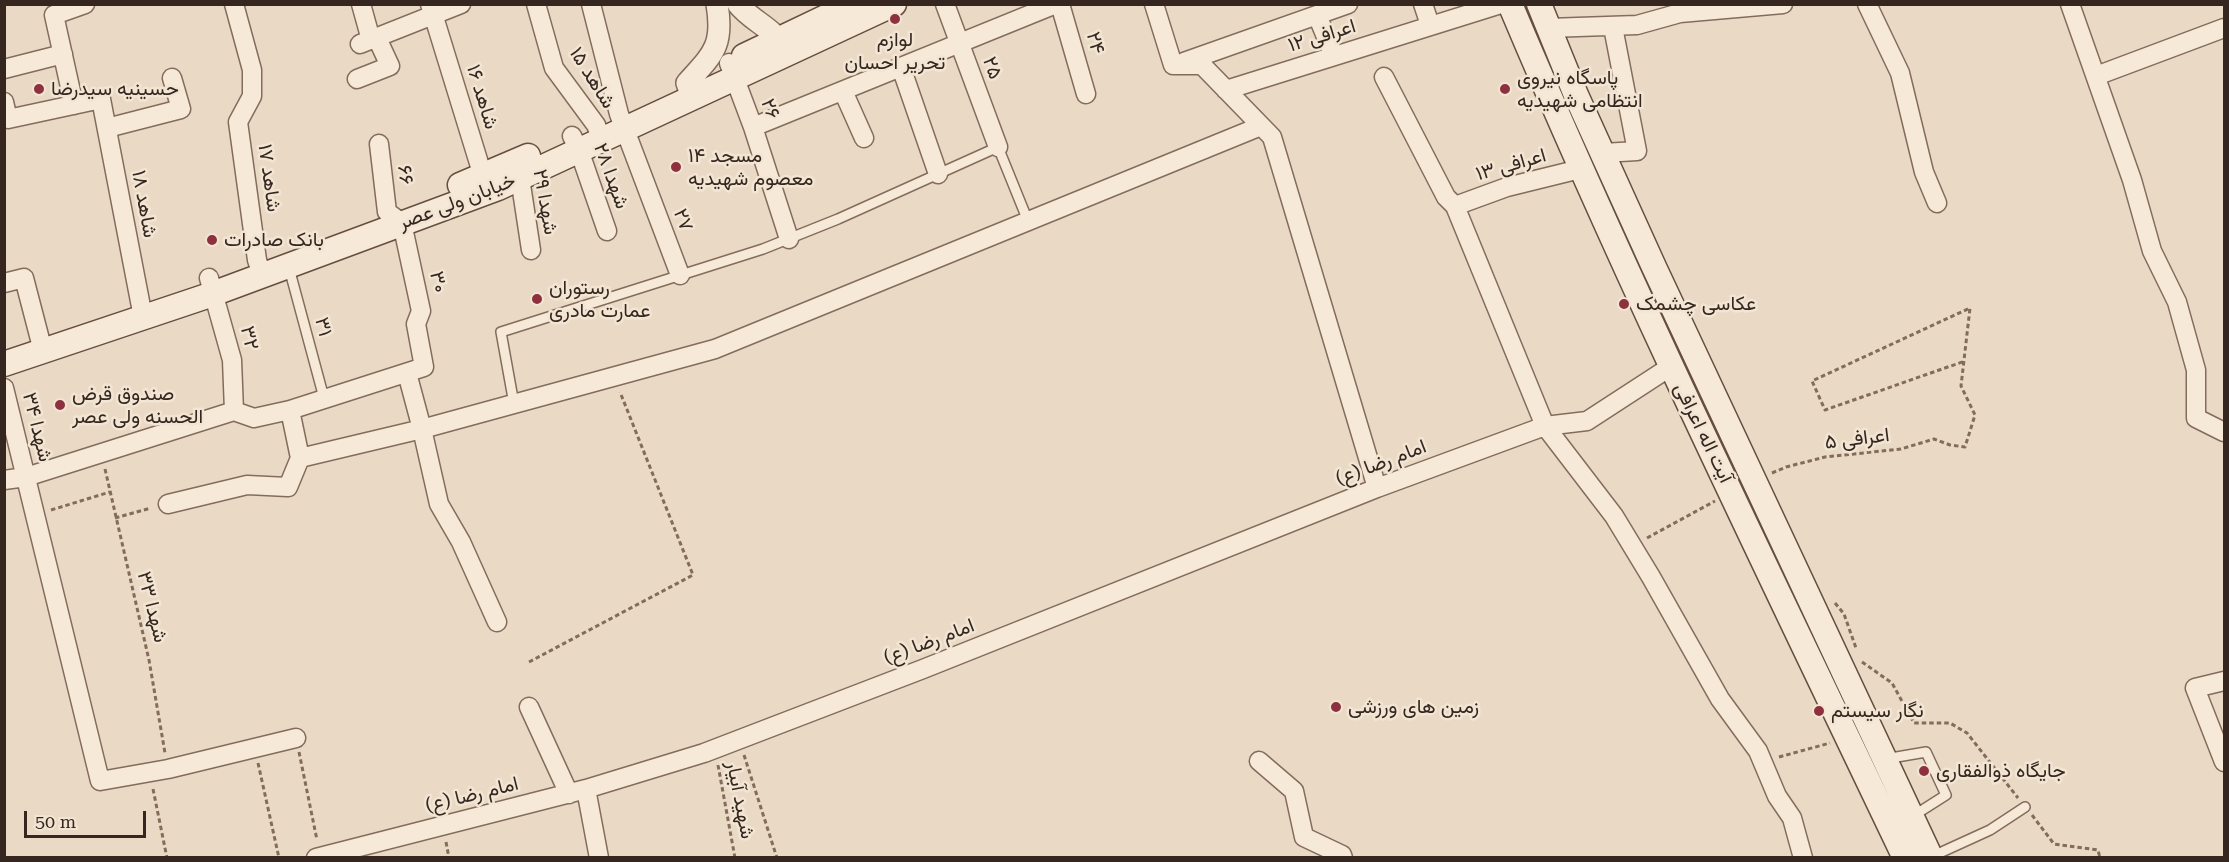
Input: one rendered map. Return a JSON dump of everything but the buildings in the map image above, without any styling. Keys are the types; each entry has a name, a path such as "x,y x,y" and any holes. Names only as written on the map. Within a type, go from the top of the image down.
{"main road":[{"name":"خیابان ولی عصر","path":"784,47 853,4"},
{"name":"خیابان ولی عصر","path":"4,364 41,343 212,285 485,184 784,47 894,4"},
{"name":"آیت اله اعرافی","path":"1510,4 1580,169 1670,367 1905,858"},
{"name":"آیت اله اعرافی","path":"1539,4 1603,153 1754,482 1931,858"},
{"name":"خیابان ولی عصر","path":"259,268 288,266 395,217"},
{"name":"خیابان ولی عصر","path":"4,347 41,343"},
{"path":"1862,768 1884,758"}],"street":[{"path":"6,110 74,105 54,15 85,4"},
{"name":"شاهد ۱۷","path":"234,4 252,70 252,96 238,122 259,268"},
{"path":"357,79 390,66 369,41 361,4"},
{"path":"369,41 431,10 461,4"},
{"name":"شاهد ۱۵","path":"536,4 554,68 599,133"},
{"name":"۲۷","path":"591,4 622,122 680,274"},
{"path":"689,91 713,53 718,40 717,4"},
{"name":"۲۵","path":"945,4 998,147"},
{"path":"753,128 1058,4"},
{"name":"۲۴","path":"1058,4 1086,94"},
{"path":"1154,4 1173,65"},
{"path":"1173,65 1348,4"},
{"path":"1423,4 1430,26"},
{"name":"اعرافی ۱۲","path":"1226,90 1501,4"},
{"path":"1548,28 1636,25 1680,9 1782,4"},
{"path":"1866,4 1900,73 1924,172 1937,203"},
{"path":"2070,4 2132,180 2152,251 2176,302 2196,370 2196,418 2224,432"},
{"path":"746,7 784,47"},
{"name":"شاهد ۱۶","path":"431,10 485,184"},
{"path":"1317,15 1334,56"},
{"path":"1603,153 1637,151 1613,27"},
{"path":"2096,76 2224,28"},
{"path":"4,69 63,54"},
{"path":"1173,65 1202,65 1272,137 1377,488"},
{"path":"901,68 938,174"},
{"name":"۲۶","path":"732,70 789,239"},
{"path":"1384,77 1446,197 1455,206 1545,426 1614,516 1720,699 1758,750 1778,796 1792,818 1803,858"},
{"path":"107,128 181,109 172,78"},
{"path":"843,91 864,138"},
{"name":"شاهد ۱۸","path":"74,105 101,99 140,310"},
{"path":"300,458 422,429 715,349 1261,126"},
{"name":"شهدا ۲۸","path":"576,143 607,231"},
{"name":"۶۶","path":"379,144 395,217"},
{"name":"اعرافی ۱۳","path":"1455,206 1507,187 1580,169"},
{"name":"شهدا ۲۹","path":"517,170 531,250"},
{"name":"۳۰","path":"395,217 421,311 416,324 424,367 407,373"},
{"path":"4,283 24,278 41,343"},
{"name":"۳۲","path":"212,285 232,360 234,411"},
{"name":"امام رضا (ع)","path":"318,857 577,791 715,748 934,665 1377,488 1545,426 1587,421 1670,367"},
{"path":"4,480 26,477 234,411 254,418 290,410 407,373 439,504 461,542 497,622"},
{"name":"شهدا ۳۴","path":"4,388 100,781 150,772"},
{"path":"168,504 247,485 288,488 300,458 290,410"},
{"path":"2224,681 2195,688 2224,762"},
{"path":"529,707 577,791 600,858"},
{"path":"150,772 296,738"},
{"path":"1259,761 1294,790 1304,837 1342,855 1343,858"}],"lane":[{"path":"514,404 501,332 763,249 998,147 1028,221"},
{"name":"۳۱","path":"288,266 324,398"},
{"path":"1884,758 1926,752 1946,795 1911,817"},
{"path":"1931,858 1990,830 2025,807"}],"path":[{"path":"1970,308 1965,361 1825,410 1812,381 1970,308"},
{"name":"اعرافی ۵","path":"1754,482 1786,467 1825,457 1901,449 1934,439 1950,445 1965,447 1975,415 1961,386 1965,361"},
{"path":"530,662 693,574 614,377"},
{"name":"شهدا ۳۳","path":"101,453 149,660 168,769"},
{"path":"1632,546 1731,491"},
{"path":"36,515 110,492"},
{"path":"115,518 168,504"},
{"path":"1808,595 1825,590 1844,614 1858,652"},
{"path":"1861,661 1892,683 1914,723 1950,723 1968,733 2054,844 2098,850 2100,858"},
{"path":"296,738 318,857"},
{"path":"739,739 777,858"},
{"path":"1762,761 1848,739"},
{"path":"255,748 279,858"},
{"name":"شهید آبیار","path":"715,748 735,858"},
{"path":"150,772 167,858"}],"place":[{"name":"لوازم تحریر احسان","path":"895,19"},
{"name":"حسینیه سیدرضا","path":"39,89"},
{"name":"پاسگاه نیروی انتظامی شهیدیه","path":"1505,89"},
{"name":"مسجد ۱۴ معصوم شهیدیه","path":"676,167"},
{"name":"بانک صادرات","path":"212,240"},
{"name":"رستوران عمارت مادری","path":"537,299"},
{"name":"عکاسی چشمک","path":"1624,304"},
{"name":"صندوق قرض الحسنه ولی عصر","path":"60,405"},
{"name":"زمین های ورزشی","path":"1336,707"},
{"name":"نگار سیستم","path":"1819,711"},
{"name":"جایگاه ذوالفقاری","path":"1924,771"}]}
